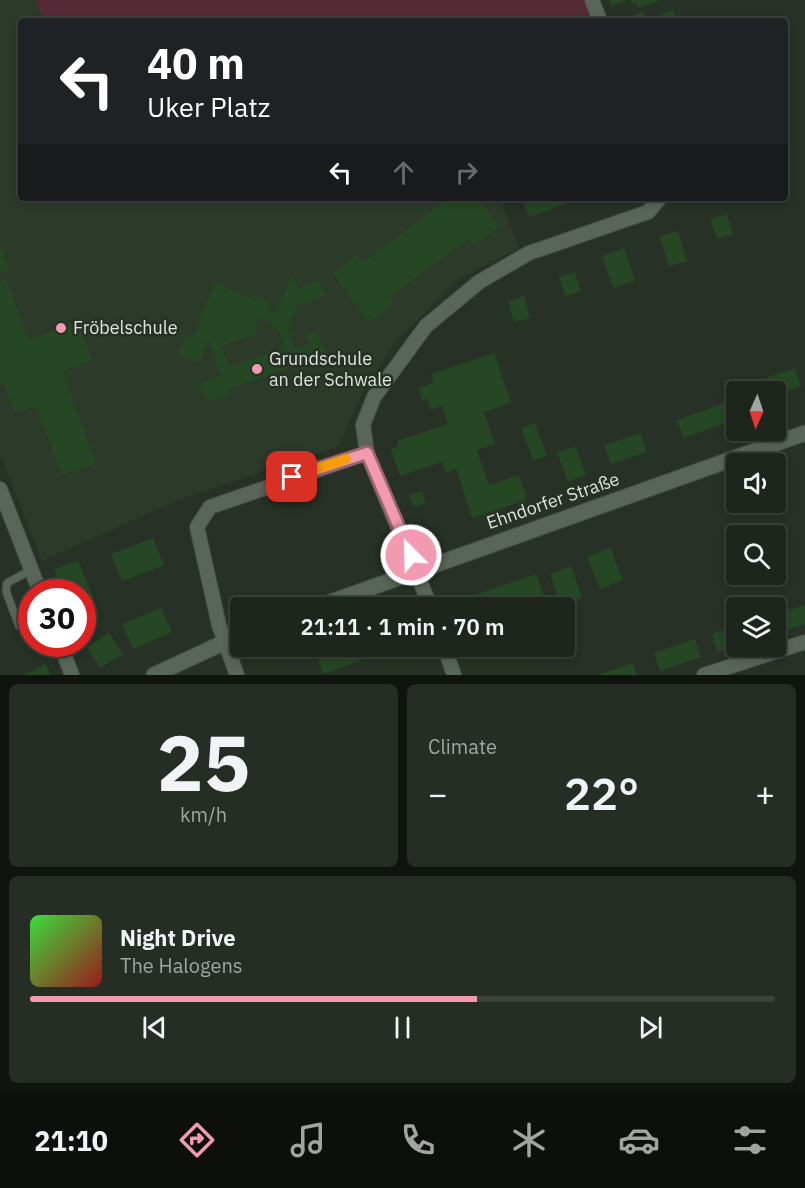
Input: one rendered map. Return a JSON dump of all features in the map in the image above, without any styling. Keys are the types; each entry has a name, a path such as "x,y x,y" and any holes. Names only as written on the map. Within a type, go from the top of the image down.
{"street":[{"path":"592,0 599,18"},
{"path":"427,597 367,453 363,425 374,397 426,326 479,282 530,253 648,212 657,201"},
{"name":"Ehndorfer Straße","path":"343,597 805,433"},
{"path":"237,675 225,640 197,527 210,507 367,453"},
{"path":"0,489 35,579"},
{"path":"154,675 230,638"},
{"path":"704,675 805,642"},
{"path":"65,657 72,675"},
{"path":"448,657 454,675"}],"lane":[{"path":"18,623 6,591 7,583 31,570"}],"shaded area":[{"name":"Grundschule an der Schwale","path":"0,0 36,0 43,18 18,18 18,201 501,201 519,248 459,279 395,342 361,395 339,446 181,499 42,561 0,453"},
{"path":"36,0 584,0 590,18 43,18"}],"building":[{"path":"609,0 628,0 611,6"},
{"path":"630,0 661,0 638,8 636,2 631,4"},
{"path":"673,10 676,18 651,18"},
{"path":"643,12 645,18 626,18"},
{"path":"440,201 479,201 499,227 474,245 469,239 389,297 394,304 369,323 333,273 357,255 363,262 442,204"},
{"path":"523,201 572,201 529,217"},
{"path":"727,214 733,234 717,239 710,219"},
{"path":"678,231 687,261 669,266 660,236"},
{"path":"0,245 9,269 0,272"},
{"path":"624,248 635,281 613,288 602,256"},
{"path":"575,272 581,291 565,296 559,277"},
{"path":"294,277 298,288 319,280 324,296 297,306 288,329 295,349 310,344 307,334 317,331 328,362 302,370 300,364 227,390 228,395 207,402 200,383 221,375 208,339 200,363 178,355 187,334 193,337 215,282 250,298 251,294 271,302 268,309 276,313","holes":["258,318 277,327 285,347 229,367 221,346 256,334"]},
{"path":"6,279 29,340 77,322 92,360 62,371 96,463 62,475 36,406 15,413 3,381 0,382 0,281"},
{"path":"524,296 530,318 514,322 508,301"},
{"path":"494,353 511,403 484,412 495,444 477,450 489,485 519,475 527,500 472,518 456,469 446,473 442,462 400,476 391,449 399,446 397,441 448,424 442,406 431,410 427,399 422,401 418,388 434,383 431,374"},
{"path":"795,368 801,386 786,391 786,381 758,381"},
{"path":"726,403 726,423 683,438 677,420"},
{"path":"535,423 547,456 533,460 521,428"},
{"path":"640,433 647,452 611,464 604,445"},
{"path":"575,446 586,475 568,482 557,452"},
{"path":"422,491 426,503 414,507 409,495"},
{"path":"153,538 164,565 122,581 111,554"},
{"path":"610,548 623,580 600,589 587,557"},
{"path":"78,560 86,579 58,579 54,570"},
{"path":"571,566 582,598 575,601 575,597 559,597 550,574"},
{"path":"536,574 544,597 469,597"},
{"path":"805,605 805,624 786,631 786,611"},
{"path":"161,608 172,632 133,649 122,624"},
{"path":"726,629 726,649 718,652 712,634"},
{"path":"109,633 123,654 100,668 93,657 96,657 96,641"},
{"path":"695,639 701,657 660,671 654,653"},
{"path":"317,657 370,657 323,674"},
{"path":"633,663 637,675 597,675"},
{"path":"45,664 51,675 24,675 28,673"}],"slow traffic":[{"path":"310,471 346,459"}],"place":[{"name":"Fröbelschule","path":"61,328"},
{"name":"Grundschule an der Schwale","path":"257,369"}],"route":[{"path":"292,477 367,453 411,555"}]}
